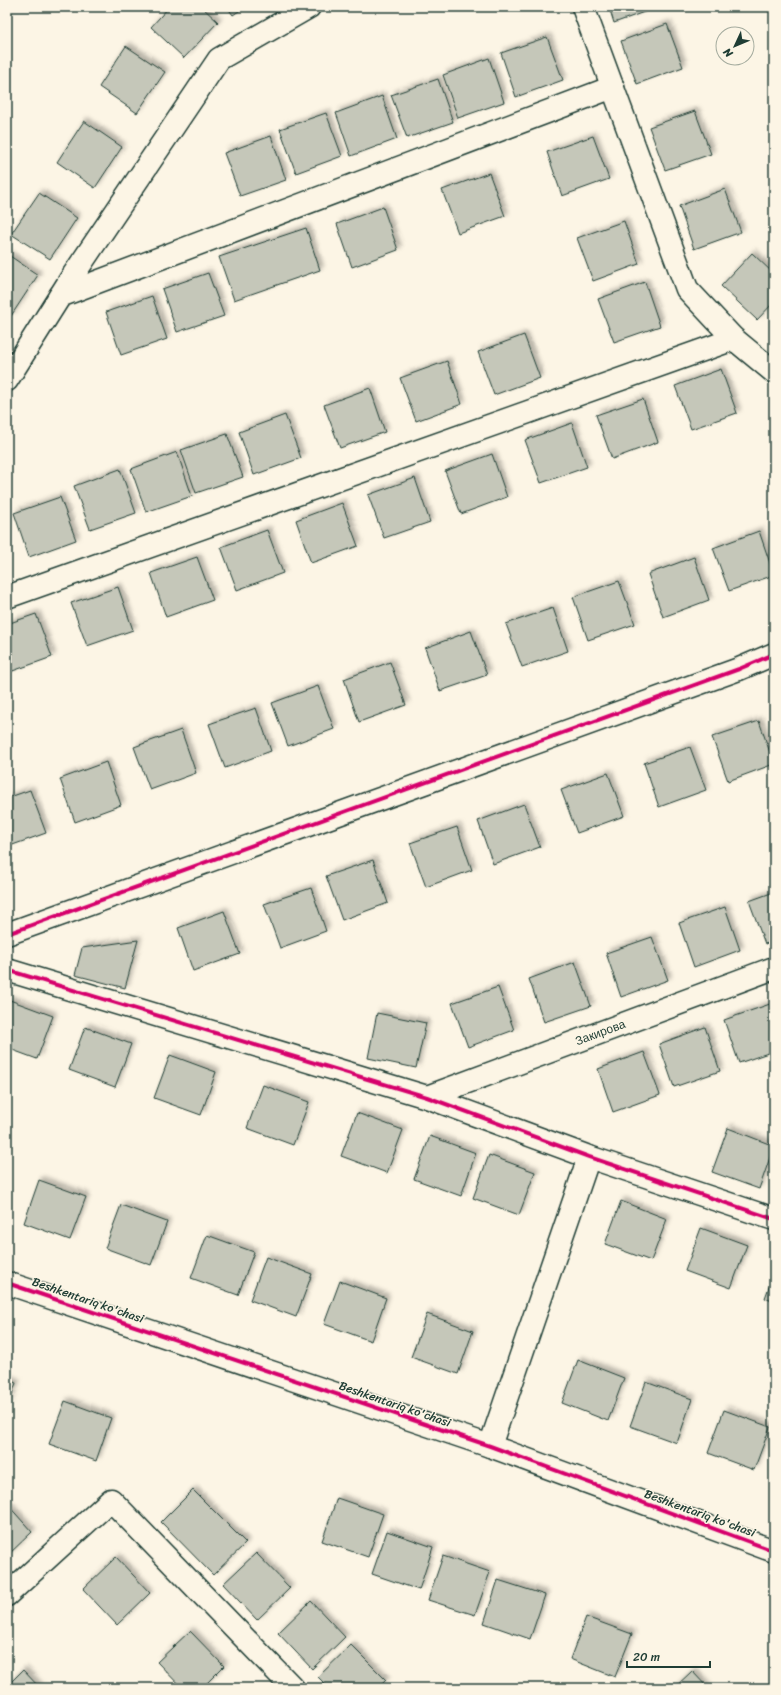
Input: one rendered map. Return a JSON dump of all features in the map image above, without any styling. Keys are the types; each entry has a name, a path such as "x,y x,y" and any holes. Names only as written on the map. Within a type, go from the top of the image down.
{"street":[{"path":"7,380 60,296 219,59 309,7"},
{"path":"584,7 687,289 734,339 774,372"},
{"path":"60,296 613,87"},
{"path":"7,597 734,339"},
{"path":"7,934 739,669 774,654"},
{"name":"Закирова","path":"427,1097 774,968"},
{"path":"7,970 427,1097 589,1158 774,1218"},
{"path":"490,1446 589,1158"},
{"name":"Beshkentariq ko'chasi","path":"7,1283 490,1446 774,1551"},
{"path":"7,1595 111,1500 293,1688"}],"building":[{"path":"169,7 202,7 218,22 184,58 151,27"},
{"path":"227,7 245,7 233,15"},
{"path":"609,7 658,7 614,23"},
{"path":"667,24 683,67 637,84 621,41"},
{"path":"547,37 563,80 516,97 501,53"},
{"path":"126,46 165,72 137,113 99,87"},
{"path":"489,58 504,102 458,118 443,75"},
{"path":"438,79 453,122 407,138 391,95"},
{"path":"382,96 397,139 351,156 336,113"},
{"path":"695,111 711,154 665,170 649,127"},
{"path":"326,113 342,156 296,173 280,129"},
{"path":"84,121 122,147 95,188 57,162"},
{"path":"271,136 286,180 240,196 224,153"},
{"path":"593,136 609,179 562,196 547,152"},
{"path":"489,173 505,216 458,233 442,190"},
{"path":"725,189 741,232 694,249 679,206"},
{"path":"39,193 77,218 50,259 11,234"},
{"path":"383,207 398,250 352,267 337,224"},
{"path":"624,221 639,264 593,281 577,238"},
{"path":"306,228 320,270 234,300 219,257"},
{"path":"752,253 774,274 774,302 757,320 721,286"},
{"path":"7,254 38,275 11,316 7,314"},
{"path":"208,273 224,316 177,332 162,289"},
{"path":"645,282 660,326 614,342 598,299"},
{"path":"152,296 167,339 121,355 106,312"},
{"path":"524,335 540,378 494,395 478,352"},
{"path":"447,361 462,404 416,421 400,378"},
{"path":"721,369 737,413 691,429 675,386"},
{"path":"370,388 385,432 340,448 324,405"},
{"path":"643,399 658,442 612,459 596,415"},
{"path":"285,415 301,458 254,475 239,432"},
{"path":"572,423 587,467 541,483 525,440"},
{"path":"227,434 243,477 196,493 181,450"},
{"path":"177,452 192,496 146,512 131,469"},
{"path":"492,454 507,497 461,514 445,471"},
{"path":"120,469 136,513 90,529 74,486"},
{"path":"415,478 430,522 384,538 368,495"},
{"path":"60,497 76,540 29,557 14,513"},
{"path":"342,503 358,546 311,563 296,520"},
{"path":"267,530 283,573 237,590 221,547"},
{"path":"759,531 774,575 729,591 713,548"},
{"path":"197,557 213,600 166,617 151,573"},
{"path":"694,557 709,600 663,617 648,574"},
{"path":"619,581 635,624 588,640 573,597"},
{"path":"118,587 133,630 87,646 71,603"},
{"path":"553,608 568,651 522,667 506,624"},
{"path":"36,614 52,657 7,673 7,624"},
{"path":"471,631 487,675 440,691 425,648"},
{"path":"390,662 406,705 359,722 344,679"},
{"path":"318,686 334,729 288,746 272,703"},
{"path":"256,708 271,751 225,768 209,724"},
{"path":"759,721 774,764 728,781 712,737"},
{"path":"181,730 196,773 150,790 134,747"},
{"path":"690,747 706,790 659,807 644,763"},
{"path":"106,762 121,805 75,822 60,779"},
{"path":"608,773 624,816 577,833 561,790"},
{"path":"30,790 46,833 7,847 7,798"},
{"path":"524,804 540,847 493,864 478,821"},
{"path":"457,827 472,870 426,887 410,843"},
{"path":"373,860 388,903 342,920 326,876"},
{"path":"311,888 326,931 280,948 264,904"},
{"path":"774,892 774,941 765,944 749,901"},
{"path":"725,907 740,950 694,967 679,923"},
{"path":"224,911 240,954 193,971 178,928"},
{"path":"652,937 668,980 621,997 606,953"},
{"path":"138,940 125,988 75,975 82,948"},
{"path":"575,962 591,1006 544,1022 529,979"},
{"path":"498,987 514,1030 468,1047 452,1003"},
{"path":"7,999 53,1016 37,1059 7,1048"},
{"path":"770,1004 774,1014 774,1051 739,1063 724,1020"},
{"path":"377,1013 426,1023 416,1068 368,1058"},
{"path":"85,1027 131,1044 115,1087 69,1070"},
{"path":"705,1027 720,1071 674,1087 659,1044"},
{"path":"644,1052 660,1095 613,1112 598,1069"},
{"path":"170,1055 216,1072 201,1115 154,1098"},
{"path":"263,1085 309,1102 293,1145 247,1128"},
{"path":"357,1113 403,1130 387,1173 341,1156"},
{"path":"728,1128 774,1146 759,1189 712,1172"},
{"path":"430,1136 476,1153 461,1196 414,1179"},
{"path":"489,1155 535,1172 519,1215 473,1198"},
{"path":"39,1180 86,1197 70,1240 24,1223"},
{"path":"621,1201 667,1219 651,1261 605,1244"},
{"path":"121,1205 167,1222 151,1265 105,1248"},
{"path":"701,1228 747,1245 731,1288 685,1271"},
{"path":"207,1235 254,1252 238,1295 191,1278"},
{"path":"266,1257 312,1274 296,1317 250,1300"},
{"path":"774,1273 774,1302 765,1298"},
{"path":"340,1281 386,1298 371,1341 324,1324"},
{"path":"427,1314 473,1331 458,1374 411,1357"},
{"path":"578,1360 624,1378 608,1421 562,1403"},
{"path":"7,1379 16,1383 7,1407"},
{"path":"646,1382 692,1399 677,1443 630,1426"},
{"path":"65,1401 111,1418 96,1461 49,1444"},
{"path":"724,1410 770,1427 754,1470 708,1453"},
{"path":"193,1490 246,1543 213,1575 161,1522"},
{"path":"337,1498 383,1514 368,1557 322,1541"},
{"path":"7,1504 32,1532 7,1556"},
{"path":"387,1531 433,1547 419,1590 372,1574"},
{"path":"256,1553 290,1588 257,1620 223,1584"},
{"path":"443,1556 490,1572 475,1615 428,1600"},
{"path":"116,1557 150,1593 117,1625 83,1589"},
{"path":"498,1580 545,1595 530,1639 484,1623"},
{"path":"311,1601 345,1637 312,1669 278,1633"},
{"path":"586,1617 632,1634 615,1677 570,1659"},
{"path":"190,1631 224,1666 202,1688 182,1688 157,1662"},
{"path":"351,1645 386,1680 378,1688 329,1688 318,1677"},
{"path":"23,1670 40,1688 7,1688 7,1686"},
{"path":"692,1671 708,1688 674,1688"}],"cycle path":[{"path":"7,934 739,669 774,654"},
{"path":"7,970 427,1097 589,1157 774,1219"},
{"path":"7,1283 490,1446 774,1551"}]}
